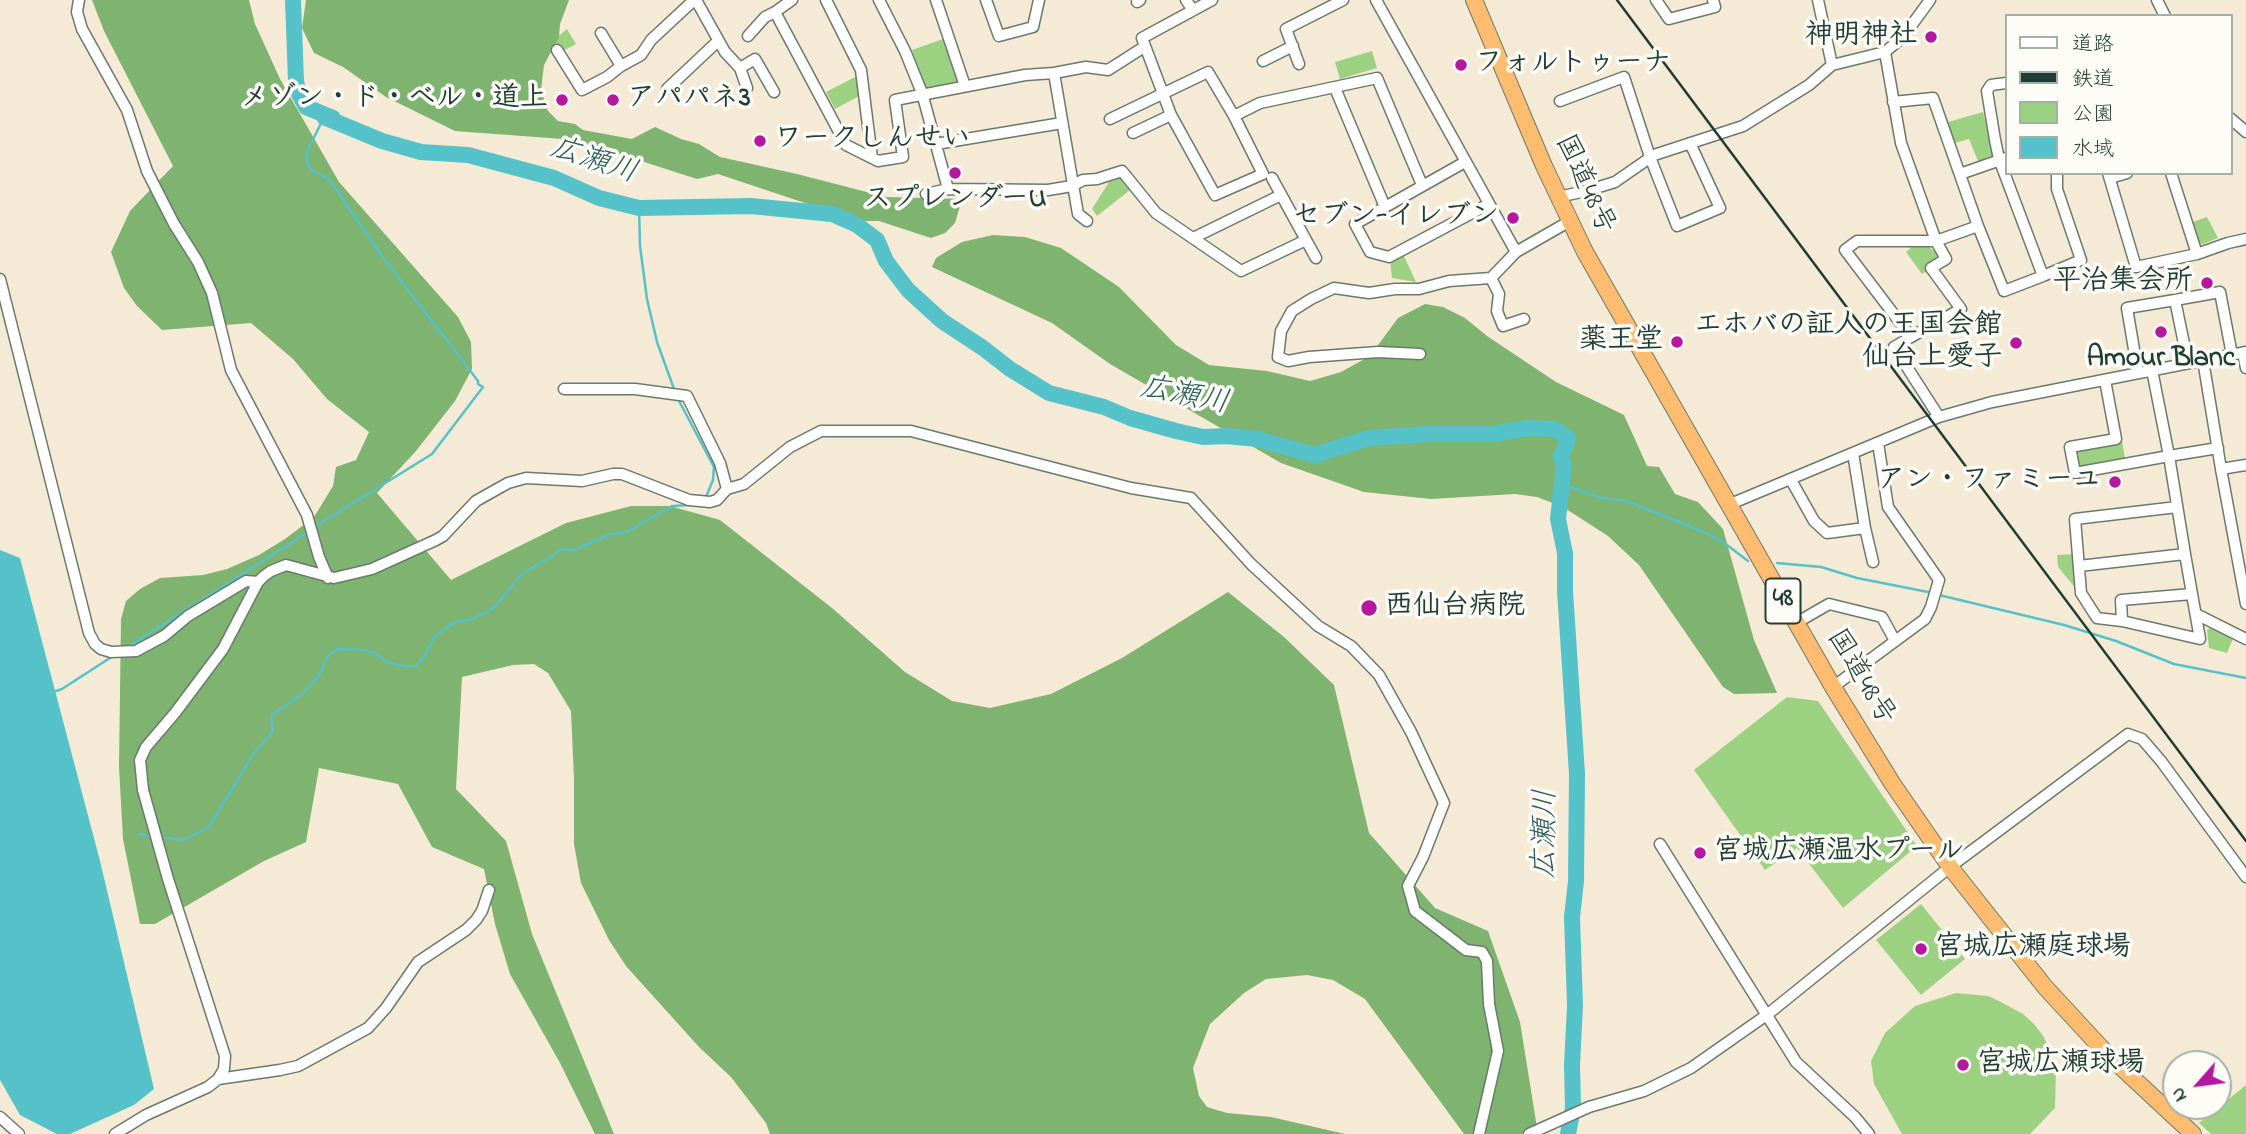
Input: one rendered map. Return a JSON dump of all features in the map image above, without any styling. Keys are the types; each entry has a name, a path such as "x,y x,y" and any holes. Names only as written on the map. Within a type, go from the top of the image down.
{"highway":[{"name":"国道48号","path":"1474,0 1558,197 1610,298 1833,687 1892,783 1950,867 2013,949 2076,1022 2193,1134"}],"street":[{"path":"79,0 77,12 82,29 127,110 148,171 212,293 231,370 307,515 328,578"},
{"path":"748,36 765,17 792,0"},
{"path":"826,0 861,70 872,158"},
{"path":"878,0 905,51 922,93 948,189"},
{"path":"936,0 965,86"},
{"path":"986,0 999,36 1033,27 1039,0"},
{"path":"1110,119 1164,94 1208,72 1263,173 1215,195 1171,115 1164,94 1144,47 1142,38 1212,0"},
{"path":"1299,64 1286,29 1343,0"},
{"path":"1376,0 1516,252"},
{"path":"1656,0 1669,19 1715,7 1713,0"},
{"path":"1818,0 1832,65"},
{"path":"1558,197 1615,182 1650,157 1743,126 1809,85 1832,65 1885,52 1903,37 1930,0"},
{"path":"556,50 582,90 640,55 651,40 692,1 725,52 740,68 747,88"},
{"path":"775,12 846,145 878,161 903,157 895,100 1025,75 1086,67 1108,70 1144,47"},
{"path":"601,33 621,66"},
{"path":"667,89 718,41"},
{"path":"1262,61 1293,46"},
{"path":"1885,52 1901,144 1946,260 1931,268 1961,309 1894,347 1939,417"},
{"path":"740,68 755,59 774,92"},
{"path":"1054,73 1077,214 1087,221"},
{"path":"1560,101 1624,77 1676,226 1720,208 1690,143"},
{"path":"1234,117 1260,103 1377,78 1422,186"},
{"path":"1961,174 2003,159 1987,91 1991,85 2004,83"},
{"path":"1335,88 1385,207"},
{"path":"1893,102 1933,98 2004,291 2081,260 2057,190 2057,175"},
{"path":"1133,133 1171,115"},
{"path":"2232,120 2246,132"},
{"path":"936,144 1062,123"},
{"path":"1465,162 1355,224 1370,252 1389,257 1489,204"},
{"path":"926,194 948,189 1031,191 1072,186 1083,180 1097,179 1122,171 1156,213 1241,271 1306,240"},
{"path":"2008,175 2043,276"},
{"path":"2172,175 2197,254"},
{"path":"2109,176 2136,267 2197,254 2246,239"},
{"path":"1272,178 1316,258"},
{"path":"1192,238 1281,195"},
{"path":"1420,354 1378,352 1288,361 1278,357 1281,331 1292,310 1334,288 1369,293 1419,289 1450,281 1491,278 1516,252 1570,222"},
{"path":"1911,337 1845,250 1857,241 1936,240 1978,226"},
{"path":"1491,278 1499,294 1497,311 1503,326 1524,319"},
{"path":"0,279 89,633 95,644 111,652 136,651 155,642 188,616 246,581 258,582"},
{"path":"2138,373 2127,308 2220,292 2246,368"},
{"path":"2175,300 2188,363"},
{"path":"1728,505 1939,417 1992,402 2240,353"},
{"path":"2203,360 2246,604"},
{"path":"2152,370 2169,456 2200,639 2097,618 2081,593 2075,519 2177,507"},
{"path":"2105,380 2116,439 2070,447 2075,473 2218,448"},
{"path":"564,389 635,389 687,396 720,463 727,489"},
{"path":"115,1134 135,1121 208,1087 218,1079 223,1069 225,1056 168,879 143,790 140,760 146,747 223,649 258,582 271,570 286,565 328,578 355,575 426,546 443,536 463,513 487,493 526,478 582,481 622,474 689,500 704,502 717,500 727,489 744,484 790,447 821,431 911,431 1131,488 1191,498 1251,564 1318,626 1352,646 1380,675 1411,732 1444,803 1423,857 1408,886 1415,911 1466,950 1482,952 1487,961 1489,1004 1498,1051 1479,1134"},
{"path":"1833,687 1925,619 1939,580 1888,507 1878,443"},
{"path":"1853,453 1873,562"},
{"path":"2221,469 2246,465"},
{"path":"1791,480 1814,521 1827,533 1866,528"},
{"path":"2079,566 2185,554"},
{"path":"2122,621 2121,600 2192,594"},
{"path":"1796,623 1829,604 1882,617 1895,641"},
{"path":"2196,614 2246,639"},
{"path":"1529,1134 1589,1107 1644,1091 1691,1068 1768,1014 1950,867 2129,734 2142,739 2161,761 2246,877"},
{"path":"1660,844 1796,1062 1855,1117 1869,1134"},
{"path":"218,1079 298,1066 368,1028 386,1008 418,962 466,930 475,920 482,911 489,890"},
{"path":"0,1117 19,1134"}],"green space":[{"path":"92,0 249,0 255,24 280,79 339,182 458,317 471,342 472,369 455,401 416,451 377,493 451,580 566,523 631,506 670,506 720,520 832,608 905,672 952,701 990,708 1051,694 1122,658 1228,592 1284,637 1334,685 1369,833 1435,908 1488,931 1520,1022 1538,1134 1464,1134 1365,999 1333,980 1307,975 1266,979 1244,993 1210,1024 1193,1068 1199,1096 1207,1107 1227,1113 1271,1117 1345,1134 770,1134 766,1123 731,1077 699,1047 626,966 609,940 581,883 574,844 571,711 548,673 534,664 513,665 462,677 456,789 506,841 532,934 614,1134 595,1134 560,1063 510,974 495,924 484,869 432,847 398,784 319,768 306,842 264,861 155,924 140,924 123,839 119,767 121,619 126,601 160,578 203,575 227,569 259,555 285,539 314,517 333,486 336,467 356,460 369,432 327,399 293,359 251,323 162,330 137,306 124,288 111,252 130,211 173,166 104,31"},
{"path":"306,0 569,0 560,24 559,37 544,65 541,90 548,111 558,121 575,124 583,130 632,139 655,127 699,144 720,157 886,197 962,199 955,223 945,233 931,238 879,221 859,221 718,174 697,179 576,140 455,131 386,97 343,67 314,53 302,28"},
{"path":"567,29 576,44 561,52 554,40"},
{"path":"943,39 957,82 926,89 912,50"},
{"path":"1372,51 1377,68 1340,79 1335,62"},
{"path":"857,76 861,95 835,109 826,92"},
{"path":"1983,112 1994,157 1978,161 1969,139 1955,143 1948,122"},
{"path":"1120,178 1130,190 1097,216 1092,209 1109,182"},
{"path":"2207,217 2218,238 2203,244 2196,243 2190,223"},
{"path":"993,235 1025,237 1061,248 1119,287 1176,345 1209,365 1267,371 1310,381 1341,372 1370,356 1398,318 1425,304 1443,307 1465,318 1556,382 1624,415 1647,466 1659,467 1675,494 1698,502 1723,529 1754,640 1777,693 1734,694 1723,687 1639,565 1608,536 1563,507 1537,497 1515,494 1431,499 1364,492 1281,463 1110,364 1052,323 932,267 936,258 962,242"},
{"path":"1914,245 1929,247 1938,254 1937,259 1926,265 1927,271 1922,274 1906,252"},
{"path":"1403,254 1416,282 1392,278 1390,260"},
{"path":"2122,441 2125,459 2077,469 2074,451"},
{"path":"2075,554 2077,590 2058,567 2057,555"},
{"path":"2213,626 2234,636 2227,653 2209,648 2207,630"},
{"path":"1787,697 1818,701 1917,846 1843,908 1797,848 1765,870 1694,770"},
{"name":"宮城広瀬庭球場","path":"1921,904 1965,959 1921,995 1876,940"},
{"name":"宮城広瀬球場","path":"1956,993 1988,996 1999,1001 2023,1014 2044,1037 2056,1069 2055,1108 2030,1134 1902,1134 1874,1084 1871,1061 1885,1033 1915,1006"},
{"path":"2246,1085 2246,1134 2211,1134 2199,1123 2203,1120 2232,1120 2232,1096"}],"water":[{"path":"0,550 20,558 100,861 154,1089 134,1105 70,1134 57,1134 20,1115 0,1080"}],"waterway":[{"name":"広瀬川","path":"293,0 296,81 299,94 306,107 333,118"},
{"path":"313,528 432,454 483,387 478,384 382,256 328,179 308,166 306,154 324,117"},
{"name":"広瀬川","path":"324,117 382,141 421,152 468,155 554,178 599,198 639,208 751,206 832,214 857,225 877,240 886,261 908,290 942,321 1010,369 1049,393 1104,407 1130,418 1176,431 1203,437 1257,439 1315,455 1369,438 1428,434 1494,434 1528,428 1555,429 1568,439 1561,457 1564,466 1558,519 1565,553 1577,774 1576,881 1572,917 1575,1006 1573,1108 1568,1134"},
{"path":"639,208 640,246 647,299 657,342 674,389"},
{"path":"678,399 714,467 713,480 706,497"},
{"path":"1561,484 1602,498 1626,501 1702,531 1723,542 1748,561"},
{"path":"159,837 184,840 209,827 254,753 272,733 272,715 305,692 320,674 328,656 337,649 363,650 375,653 385,661 415,667 424,657 434,637 455,622 473,619 494,608 522,574 563,549 574,550 612,534 627,532 672,506 692,505"},
{"path":"128,647 308,532"},
{"path":"1777,563 1821,567 1857,578 1933,593"},
{"path":"1939,595 2064,625 2116,641 2174,664 2246,678"},
{"path":"53,692 113,656"},
{"path":"139,834 153,837"}],"railway":[{"path":"1617,0 2246,841"}],"place":[{"name":"神明神社","path":"1931,37"},
{"name":"フォルトゥーナ","path":"1461,65"},
{"name":"メゾン・ド・ベル・道上","path":"562,100"},
{"name":"アパパネ3","path":"613,100"},
{"name":"ワークしんせい","path":"760,141"},
{"name":"スプレンダーU","path":"955,173"},
{"name":"セブン-イレブン","path":"1513,218"},
{"name":"平治集会所","path":"2207,283"},
{"name":"Amour Blanc","path":"2161,332"},
{"name":"薬王堂","path":"1677,342"},
{"name":"エホバの証人の王国会館 仙台上愛子","path":"2016,343"},
{"name":"アン・ファミーユ","path":"2115,482"},
{"name":"西仙台病院","path":"1369,608"},
{"name":"宮城広瀬温水プール","path":"1700,853"},
{"name":"宮城広瀬庭球場","path":"1921,949"},
{"name":"宮城広瀬球場","path":"1963,1065"}]}
